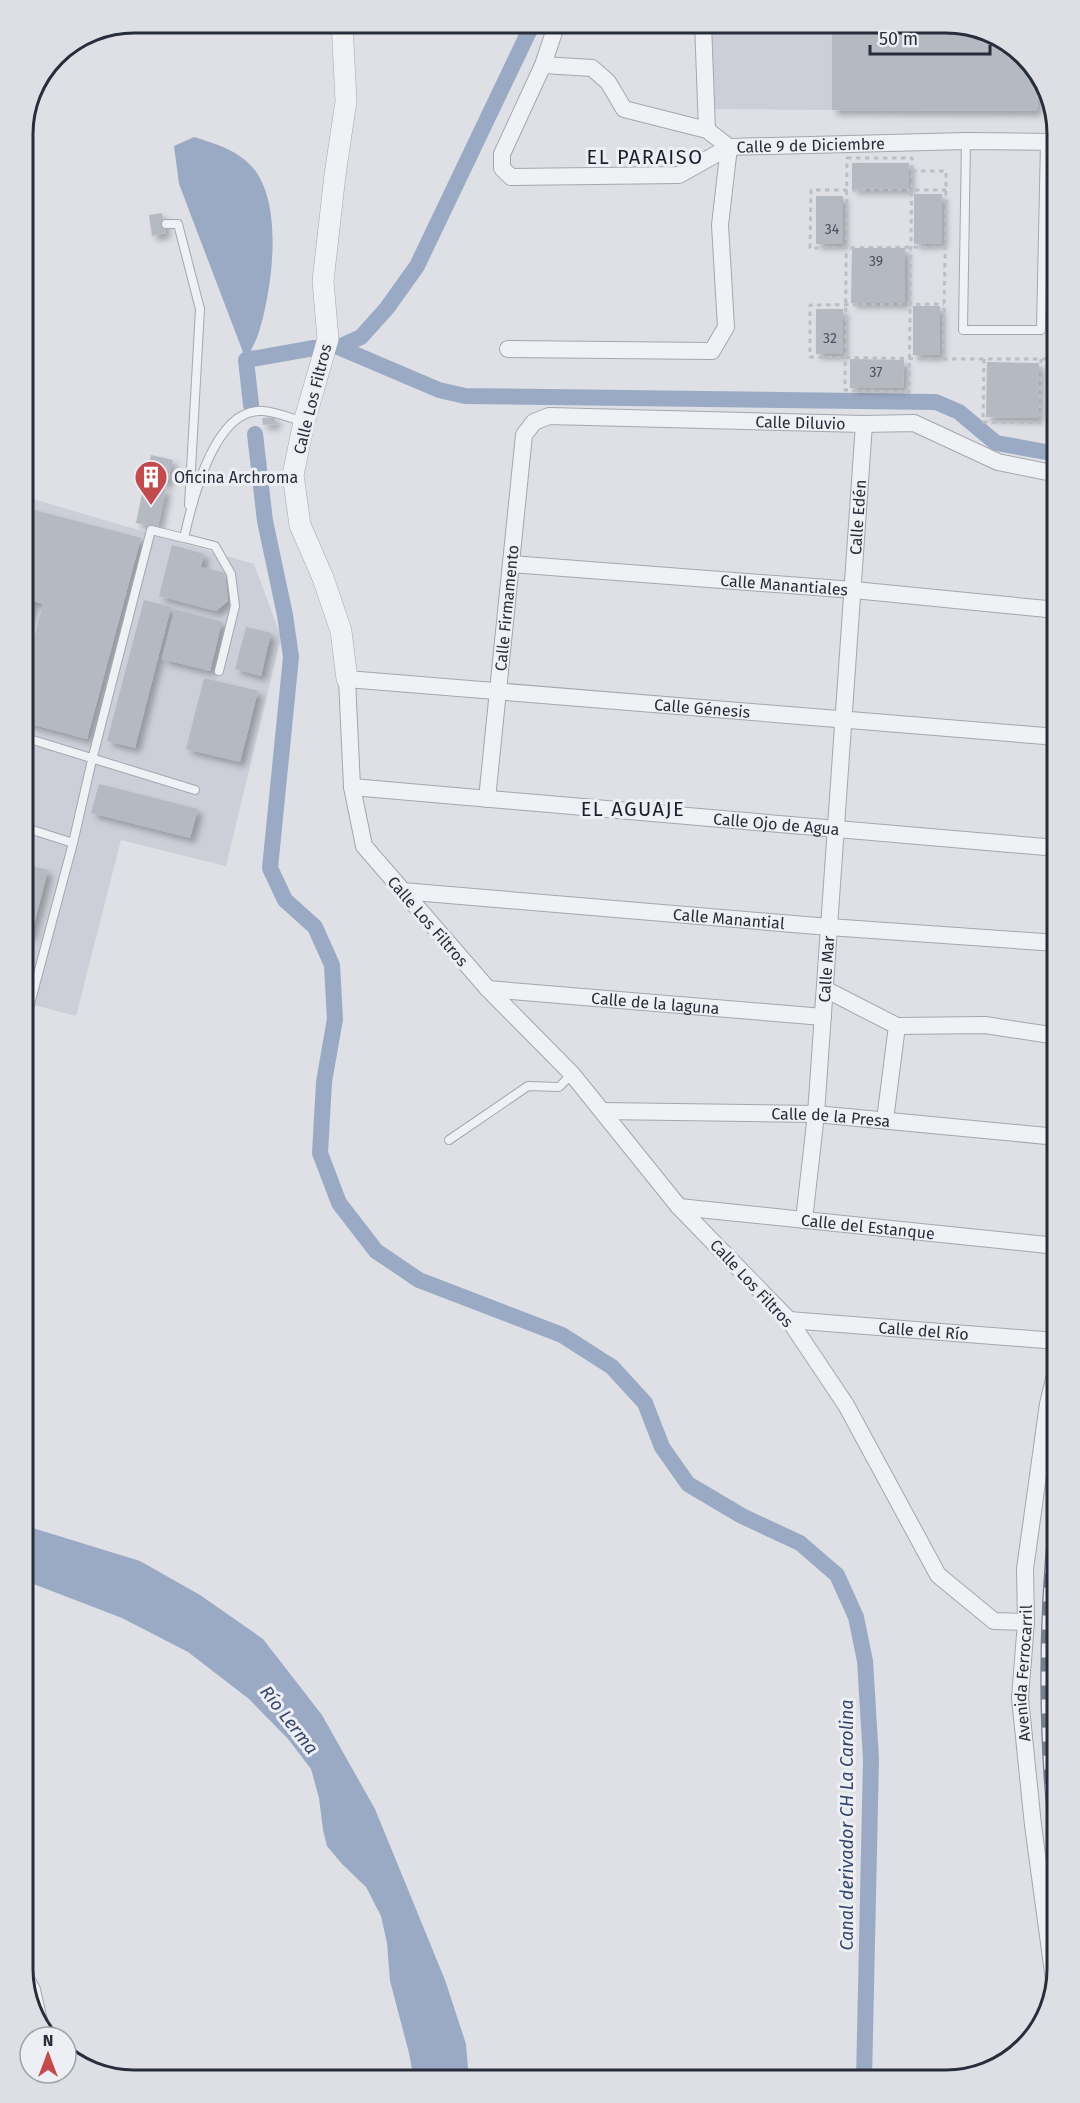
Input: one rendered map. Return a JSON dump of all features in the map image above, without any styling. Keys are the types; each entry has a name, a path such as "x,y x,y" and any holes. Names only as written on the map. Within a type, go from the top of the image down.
{"street":[{"name":"Calle Los Filtros","path":"343,33 346,101 323,281 328,339 304,422 293,475 300,525 323,578 341,631 347,679 352,787 364,846 488,990 572,1074 679,1207 789,1320 846,1405 938,1575 993,1621 1026,1622"},
{"path":"508,349 712,351 726,327 720,225 729,147 707,130 624,109 608,82 592,68 543,65 554,33"},
{"path":"703,33 707,130"},
{"name":"Calle 9 de Diciembre","path":"543,65 502,154 502,168 512,177 679,176 729,147 966,141 1047,142"},
{"name":"Calle Diluvio","path":"534,422 549,416 864,424 914,423 998,462 1047,472"},
{"name":"Calle Firmamento","path":"487,799 524,435 534,422"},
{"name":"Calle Edén","path":"844,718 864,424"},
{"name":"Calle Manantiales","path":"511,564 854,590 1047,609"},
{"name":"Calle Génesis","path":"347,679 1047,736"},
{"name":"Calle Mar","path":"804,1220 816,1114 844,718"},
{"name":"Calle Ojo de Agua","path":"352,787 1047,847"},
{"name":"Calle Manantial","path":"402,891 829,927 1047,942"},
{"path":"825,989 897,1026 985,1025 1047,1034"},
{"name":"Calle de la laguna","path":"488,990 823,1017"},
{"path":"885,1120 897,1026"},
{"name":"Calle de la Presa","path":"603,1111 816,1114 1047,1136"},
{"name":"Calle del Estanque","path":"679,1207 1047,1245"},
{"name":"Calle del Río","path":"789,1320 1047,1340"},
{"name":"Avenida Ferrocarril","path":"1047,1411 1024,1569 1026,1622 1020,1698 1033,1825 1047,1928"}],"lane":[{"path":"966,141 963,330 1041,330 1047,227"},
{"path":"166,224 178,224 200,309 188,524"},
{"path":"184,538 203,468 229,426 243,416 262,411 304,422"},
{"path":"33,993 151,530 215,546 231,574 235,606 219,671"},
{"path":"33,740 195,790"},
{"path":"33,830 73,843"},
{"path":"449,1140 528,1086 559,1087 572,1074"}],"path":[{"path":"847,158 912,158 912,171 909,392 845,390 847,158"},
{"path":"912,171 946,171 943,359"},
{"path":"945,247 810,248 811,190 946,190"},
{"path":"944,304 810,305 810,357 1047,360"},
{"path":"984,359 983,422 1040,423 1041,360"}],"shaded area":[{"path":"708,33 832,33 832,110 707,109"},
{"path":"33,499 254,564 281,637 226,866 121,840 76,1016 33,1005"}],"water":[{"path":"194,137 226,148 248,162 263,185 269,205 272,250 268,296 258,335 246,360 179,184 174,146"},
{"name":"Río Lerma","path":"33,1528 140,1561 200,1595 263,1639 322,1715 375,1809 445,1980 466,2044 468,2070 412,2070 390,1981 387,1943 381,1916 366,1887 327,1846 319,1798 311,1769 288,1739 249,1699 188,1652 122,1618 33,1584"}],"building":[{"path":"832,33 952,33 978,38 1007,54 1017,63 1038,93 1037,111 832,110"},
{"path":"852,163 909,163 909,189 852,189"},
{"path":"914,194 942,194 942,243 914,244"},
{"path":"816,196 843,196 843,244 816,244"},
{"path":"162,213 166,233 152,236 149,215"},
{"path":"852,248 905,248 905,303 851,303"},
{"path":"913,306 940,306 940,355 913,355"},
{"path":"816,309 843,309 843,354 816,354"},
{"path":"850,359 904,360 903,388 850,388"},
{"path":"987,362 1039,363 1038,418 986,417"},
{"path":"275,417 276,424 263,425 262,418"},
{"path":"151,455 173,460 167,484 145,480"},
{"name":"Oficina Archroma","path":"144,484 166,489 158,527 136,523"},
{"path":"33,510 141,538 87,739 33,725 33,642 43,604 33,601"},
{"path":"172,545 204,554 201,567 225,573 228,601 216,611 159,596"},
{"path":"144,600 171,607 135,748 107,741"},
{"path":"175,609 222,622 210,671 162,659"},
{"path":"246,627 271,633 261,676 235,669"},
{"path":"204,678 258,691 240,762 186,749"},
{"path":"99,784 198,809 190,838 91,813"},
{"path":"33,866 48,870 33,928"}],"waterway":[{"path":"339,347 361,337 387,308 417,266 528,33"},
{"path":"338,347 439,390 465,396 936,402 959,412 996,443 1047,452"},
{"path":"251,405 246,360 314,348"},
{"name":"Canal derivador CH La Carolina","path":"255,434 265,521 285,615 291,657 270,868 285,900 315,927 332,965 335,1019 324,1082 320,1153 339,1203 376,1251 419,1280 562,1335 612,1367 645,1403 662,1447 688,1484 742,1516 800,1543 837,1575 856,1617 865,1661 871,1759 864,2070"}],"railway":[{"path":"1047,1579 1044,1680 1047,1781"}],"place":[{"name":"Oficina Archroma","path":"151,506"}],"district":[{"name":"EL PARAISO","path":"645,157"},
{"name":"EL AGUAJE","path":"633,809"}]}
